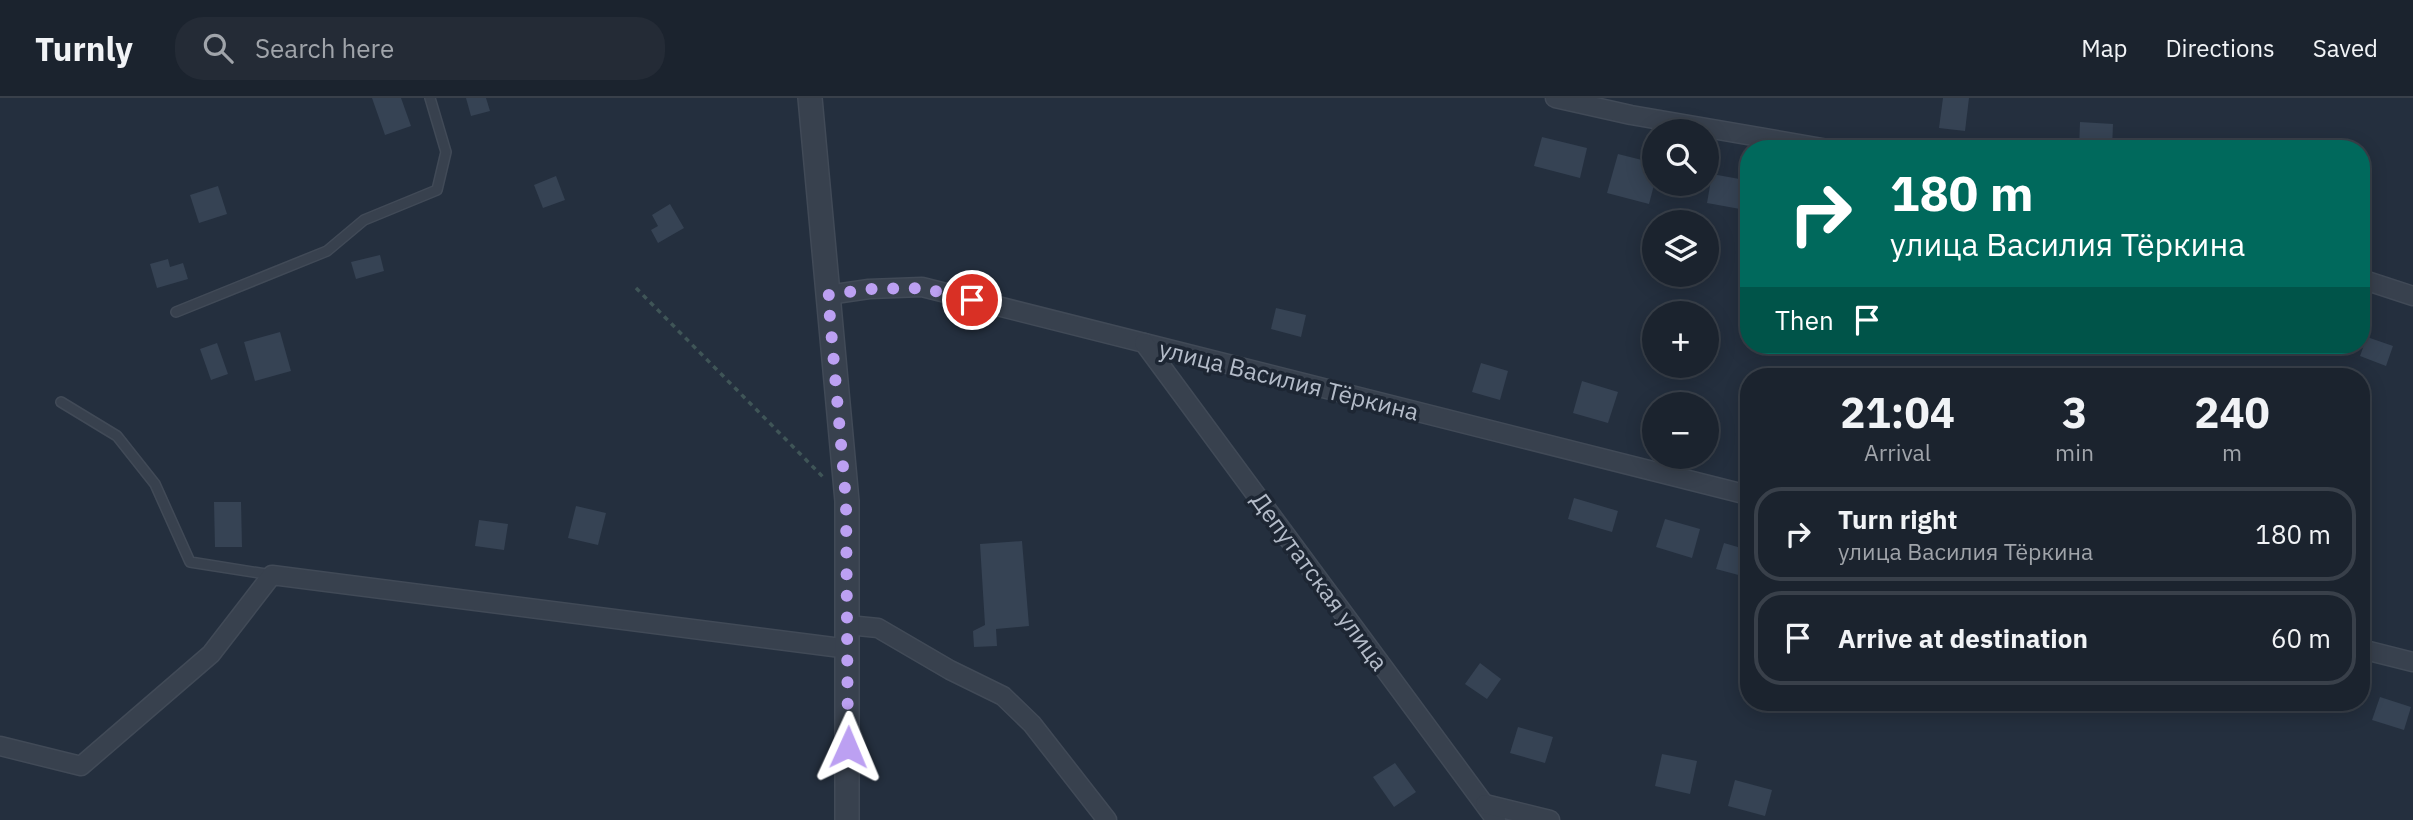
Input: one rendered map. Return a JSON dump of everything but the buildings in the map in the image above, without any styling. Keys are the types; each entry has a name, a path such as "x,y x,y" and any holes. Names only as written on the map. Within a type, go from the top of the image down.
{"street":[{"path":"810,98 846,501 849,649 847,820"},
{"path":"1555,98 1631,115 1776,140"},
{"path":"2370,282 2413,296"},
{"name":"улица Василия Тёркина","path":"828,295 869,289 922,288 1740,493"},
{"name":"Депутатская улица","path":"1144,343 1496,820"},
{"path":"0,746 81,766 211,654 272,575 849,649"},
{"path":"848,625 878,628 1003,696 1032,724 1107,820"},
{"path":"2370,651 2413,662"},
{"path":"1485,804 1550,820"}],"lane":[{"path":"176,312 327,251 363,220 437,190 446,152 430,98"},
{"path":"61,402 117,436 155,484 190,562 272,575"}],"path":[{"path":"636,288 846,501"}],"route":[{"path":"848,747 846,501 828,295 869,289 922,288 972,300"}]}
